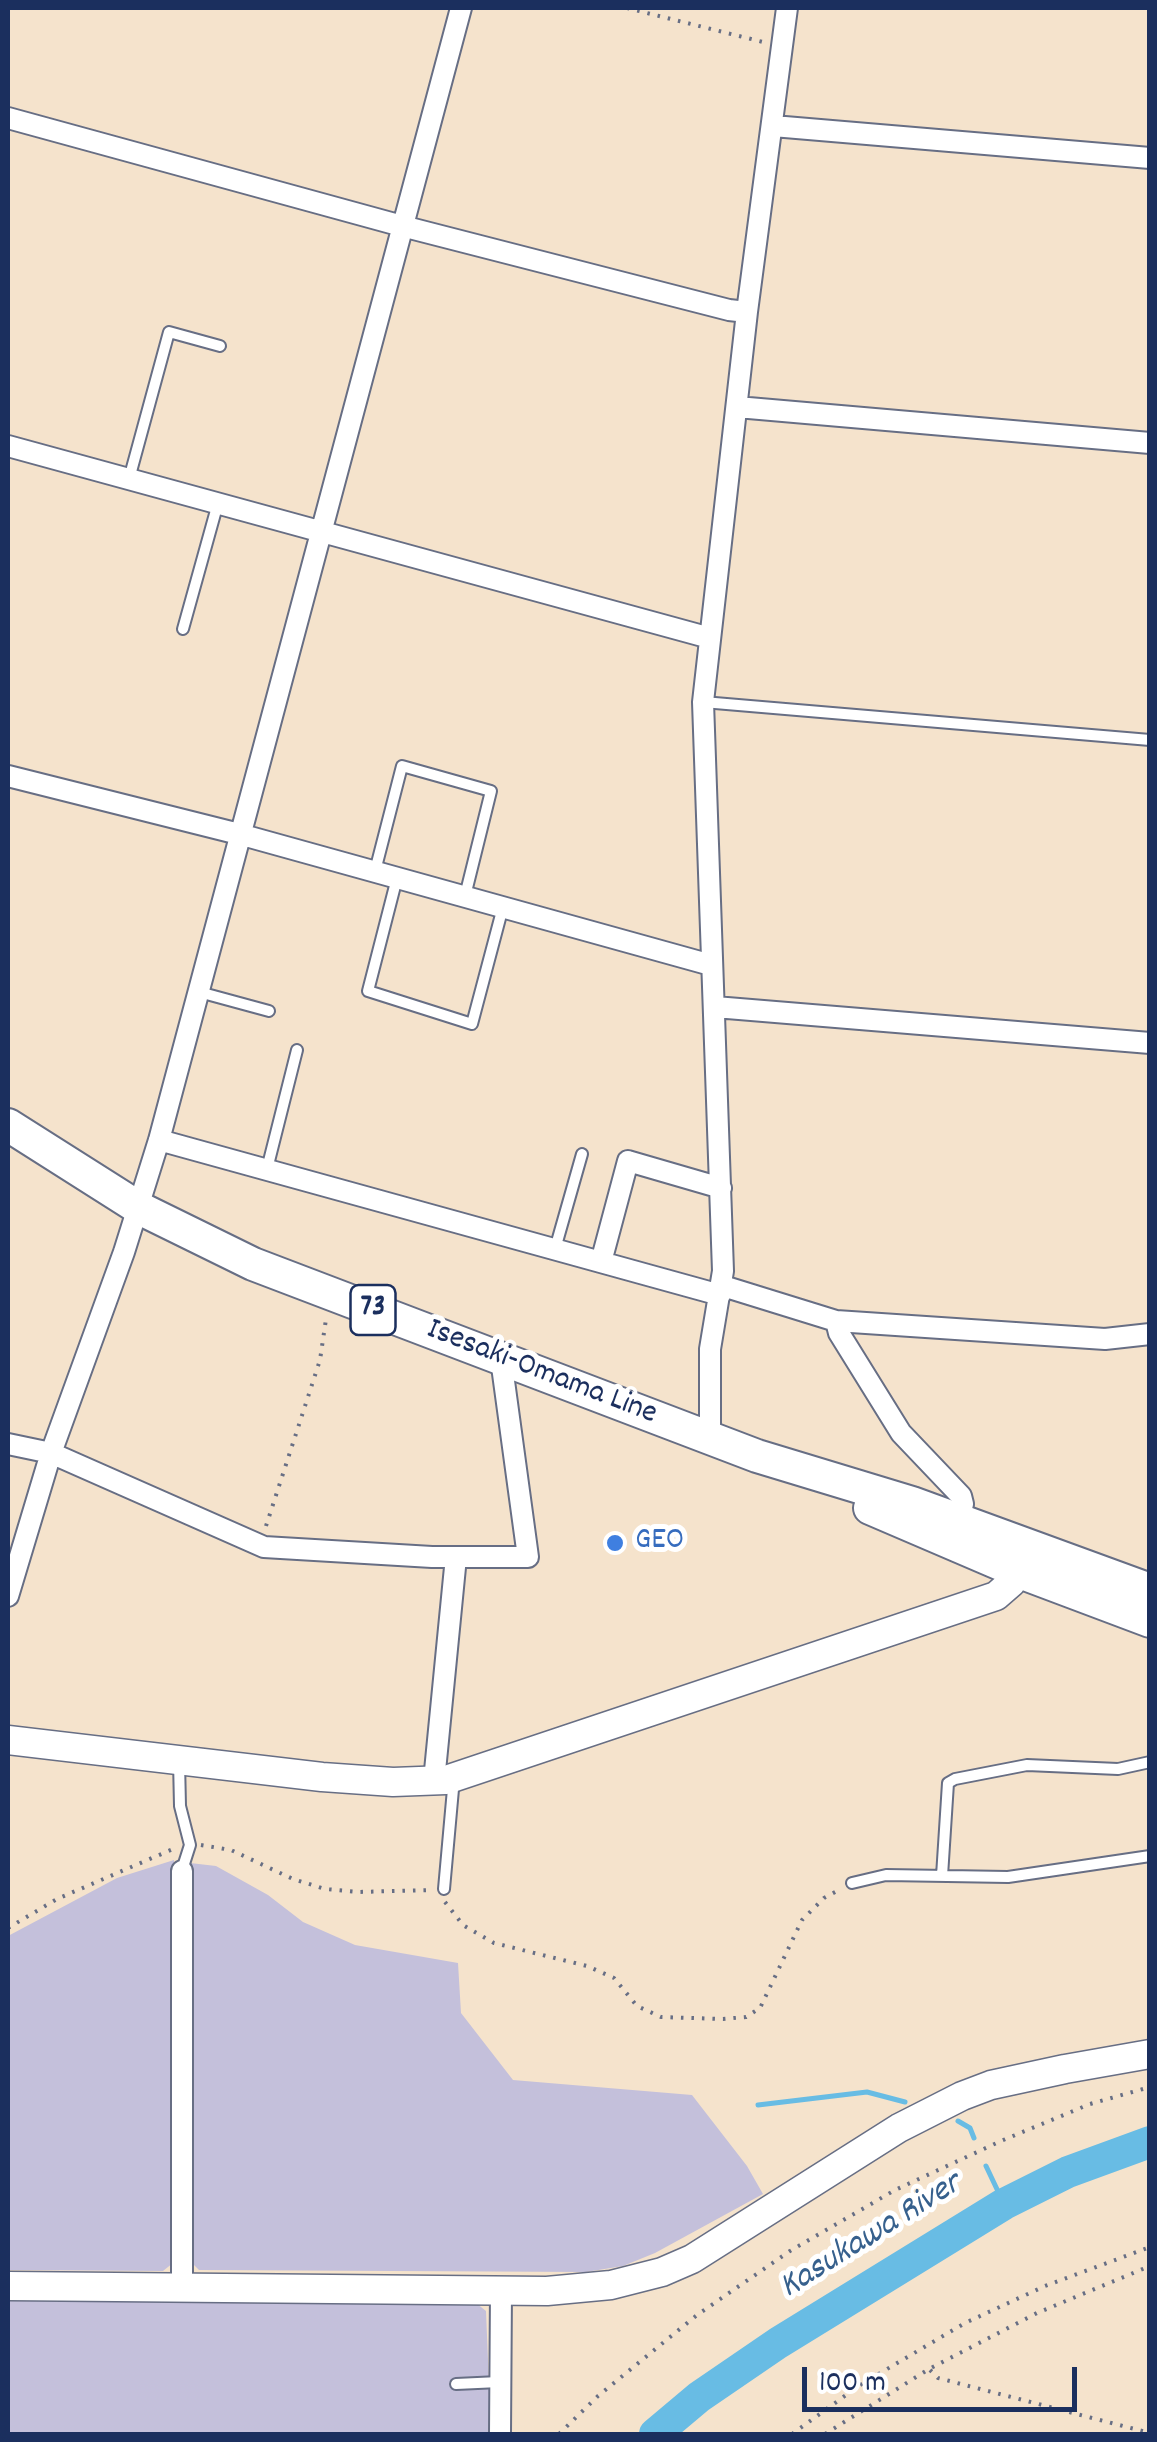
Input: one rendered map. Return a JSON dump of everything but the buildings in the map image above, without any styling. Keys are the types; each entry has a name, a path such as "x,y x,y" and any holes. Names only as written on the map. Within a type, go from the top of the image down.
{"main road":[{"name":"Isesaki-Omama Line","path":"8,1124 140,1208 240,1258 757,1456 958,1519 1150,1590"},
{"name":"Isesaki-Omama Line","path":"757,1456 804,1482 1017,1571 1150,1621"}],"street":[{"path":"8,1596 51,1453 140,1208 461,8"},
{"path":"710,1438 710,1349 722,1290 703,702 747,312 787,8"},
{"path":"8,118 402,226 747,312"},
{"path":"773,126 1150,158"},
{"path":"736,407 1150,442"},
{"path":"8,446 710,638"},
{"path":"8,776 240,834 711,964"},
{"path":"715,1007 1150,1044"},
{"path":"159,1140 601,1262 836,1321 1105,1339 1150,1334"},
{"path":"601,1262 628,1161 720,1188"},
{"path":"836,1321 902,1433 961,1496 963,1504 958,1519"},
{"path":"8,1444 51,1453 260,1544 456,1557 528,1557 501,1359"},
{"path":"444,1779 456,1557"},
{"path":"8,1740 339,1778 392,1782 444,1779 996,1596 1012,1583 1017,1571"},
{"path":"182,1871 182,2288"},
{"path":"8,2286 580,2289 662,2272 722,2242 932,2109 991,2085 1150,2054"},
{"path":"500,2433 501,2290"}],"lane":[{"path":"129,478 168,332 220,346"},
{"path":"183,629 218,502"},
{"path":"703,702 1150,740"},
{"path":"375,872 402,766 491,791 464,896"},
{"path":"397,878 368,991 472,1024 503,907"},
{"path":"198,992 270,1011"},
{"path":"267,1170 297,1050"},
{"path":"555,1249 582,1154"},
{"path":"180,1760 180,1806 190,1845 182,1871"},
{"path":"942,1876 948,1783 955,1779 1027,1765 1118,1769 1150,1762"},
{"path":"444,1779 444,1889"},
{"path":"852,1883 886,1875 1008,1877 1150,1856"},
{"path":"456,2384 500,2382"}],"path":[{"path":"628,8 782,47"},
{"path":"260,1544 320,1360 330,1294"},
{"path":"8,1928 57,1899 119,1870 190,1845 230,1850 324,1889 444,1889 446,1905 463,1924 494,1943 587,1966 614,1978 638,2006 661,2017 723,2019 746,2017 760,2008 802,1920 824,1898 852,1883"},
{"path":"559,2434 598,2396 697,2314 820,2233 895,2190 1001,2141 1090,2104 1150,2087"},
{"path":"792,2434 860,2385 966,2324 1045,2286 1150,2247"},
{"path":"825,2434 929,2369 1038,2312 1150,2266"},
{"path":"929,2369 938,2378 1150,2433"}],"shaded area":[{"path":"174,1860 173,2263 163,2271 8,2270 8,1936 117,1878"},
{"path":"190,1863 216,1866 268,1895 303,1922 355,1945 458,1963 461,2013 513,2080 692,2095 747,2166 763,2194 655,2253 623,2266 586,2272 199,2270 191,2262"},
{"path":"8,2299 476,2303 486,2311 491,2434 8,2434"}],"waterway":[{"path":"758,2105 867,2092 905,2102"},
{"path":"958,2121 970,2128 974,2138"},
{"name":"Kasukawa River","path":"655,2434 699,2397 778,2343 1004,2204 1068,2172 1150,2142"},
{"path":"986,2166 1004,2204"}],"place":[{"name":"GEO","path":"615,1543"}]}
